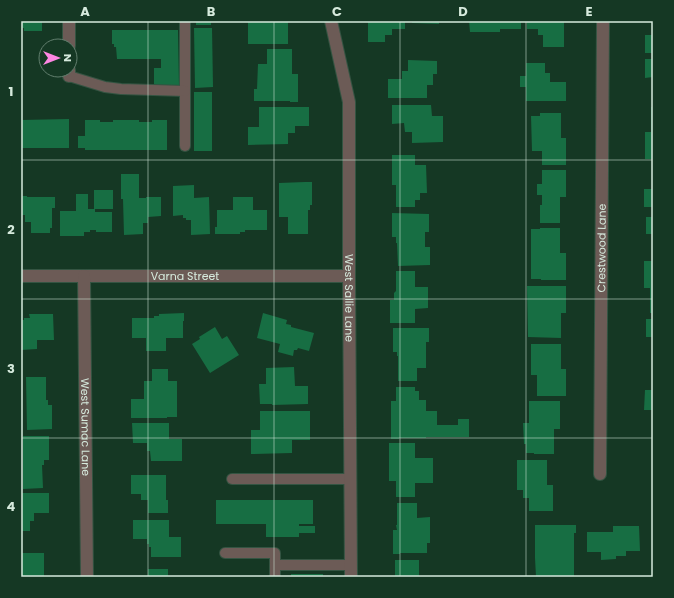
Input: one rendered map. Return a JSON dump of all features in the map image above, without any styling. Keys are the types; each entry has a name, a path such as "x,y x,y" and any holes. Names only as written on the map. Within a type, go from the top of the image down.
{"street":[{"path":"69,21 69,38"},
{"name":"West Sallie Lane","path":"331,21 349,102 351,571"},
{"name":"Crestwood Lane","path":"600,474 603,21"},
{"name":"Varna Street","path":"21,276 349,276"},
{"name":"West Sumac Lane","path":"84,276 88,577"}],"lane":[{"path":"185,21 185,146"},
{"path":"78,76 105,87 185,91"},
{"path":"232,479 350,479"},
{"path":"225,553 275,553 275,577"},
{"path":"275,565 351,571"}],"building":[{"path":"21,21 42,21 42,31 24,31 24,28 21,28"},
{"path":"196,21 211,21 211,25 196,25"},
{"path":"248,21 288,21 288,44 248,44"},
{"path":"368,21 405,21 405,29 392,29 392,35 385,35 385,42 368,42"},
{"path":"412,21 439,21 439,24 412,23"},
{"path":"469,21 521,21 521,29 500,29 500,32 470,32"},
{"path":"527,21 564,21 564,47 543,47 543,35 538,35 538,29 527,29"},
{"path":"194,28 212,28 213,87 195,88"},
{"path":"112,30 178,30 179,85 154,85 154,68 161,68 161,59 117,59 116,47 112,44"},
{"path":"645,35 653,35 653,53 645,53"},
{"path":"267,49 292,49 292,74 298,74 298,102 254,101 254,89 257,89 258,64 267,64"},
{"path":"645,59 653,59 653,77 645,78"},
{"path":"408,60 437,61 437,74 433,74 433,85 427,85 427,98 388,98 388,79 402,79 402,71 408,71"},
{"path":"526,63 545,63 545,73 550,73 550,82 566,82 566,101 526,101 526,87 520,87 520,76 526,76"},
{"path":"194,92 212,92 212,151 194,151"},
{"path":"392,105 431,105 432,116 443,116 443,142 412,143 412,132 405,132 404,123 392,124"},
{"path":"259,107 309,107 309,126 295,126 295,133 288,133 288,144 248,145 248,127 259,127"},
{"path":"651,107 653,107 653,159 645,159 645,132 651,132"},
{"path":"540,113 561,113 561,138 566,138 566,165 542,165 542,151 532,151 531,116 540,116"},
{"path":"69,119 69,148 21,148 21,120"},
{"path":"85,120 113,122 113,120 139,120 139,122 152,122 152,120 167,120 167,150 85,150 85,148 78,148 78,136 85,136"},
{"path":"392,155 415,155 415,165 426,165 427,193 420,193 420,200 415,200 415,207 396,207 396,185 392,185"},
{"path":"542,170 566,170 566,197 560,197 560,223 540,223 540,205 542,205 542,195 537,195 537,184 542,184"},
{"path":"121,174 139,174 139,198 161,197 161,216 148,217 148,223 143,223 143,234 124,235 123,199 121,199"},
{"path":"312,182 312,205 310,205 310,210 308,210 308,234 288,234 288,217 279,217 279,183"},
{"path":"194,185 194,198 209,197 210,234 191,235 191,220 186,220 186,218 183,218 183,215 173,216 173,186"},
{"path":"644,189 653,189 653,207 644,207"},
{"path":"94,190 113,190 113,209 95,209 95,212 112,212 112,232 96,232 96,230 90,230 90,232 84,232 84,236 60,236 60,211 76,211 76,194 88,194 88,209 94,209"},
{"path":"21,196 55,197 55,208 52,208 52,228 50,228 50,233 31,233 31,222 25,222 25,215 21,215"},
{"path":"233,197 253,197 253,210 267,210 267,230 245,230 245,232 240,232 240,234 215,234 215,227 217,227 217,210 233,210"},
{"path":"392,213 429,214 429,232 425,232 425,247 430,247 430,265 398,266 396,237 392,237"},
{"path":"646,217 653,217 653,234 646,234"},
{"path":"560,228 560,253 566,253 566,280 531,279 531,229"},
{"path":"644,261 653,261 653,313 650,313 650,288 644,288"},
{"path":"396,271 415,271 415,287 428,287 428,308 415,309 415,323 390,323 390,300 394,300 394,293 396,291"},
{"path":"527,286 566,286 566,313 561,313 561,338 528,337"},
{"path":"184,313 183,338 166,338 166,351 146,351 146,338 132,338 132,318 154,318 154,316 159,316 159,314"},
{"path":"263,313 287,320 286,324 291,325 291,327 314,333 309,351 298,348 297,350 294,350 293,356 278,352 280,344 257,338"},
{"path":"29,314 53,314 54,340 37,340 37,349 21,350 21,320 24,320 24,318 30,318"},
{"path":"646,319 653,319 653,337 646,337"},
{"path":"215,327 222,339 227,336 239,355 210,373 192,344 200,339 199,337"},
{"path":"393,328 429,328 429,342 426,342 426,368 417,368 417,381 398,381 398,356 397,352 393,352"},
{"path":"531,344 561,344 561,369 566,369 566,396 537,396 537,375 531,375"},
{"path":"294,367 295,386 308,386 308,404 260,404 259,384 266,384 266,368"},
{"path":"152,369 168,369 168,381 177,381 177,417 131,418 131,399 144,399 144,381 152,381"},
{"path":"26,377 46,377 46,400 48,400 48,405 52,405 52,429 27,430"},
{"path":"396,387 415,387 415,391 419,391 419,400 426,400 426,411 437,411 437,425 458,425 458,419 469,419 469,437 391,439 391,401 396,401"},
{"path":"645,390 653,390 653,410 644,410"},
{"path":"529,401 560,401 560,429 554,429 554,454 526,453 523,423 529,423"},
{"path":"260,411 310,411 310,440 292,440 292,453 251,454 251,430 260,430"},
{"path":"132,423 169,423 169,439 182,439 182,461 151,461 150,451 147,451 147,443 133,443"},
{"path":"23,436 49,436 49,460 44,460 44,465 42,465 43,488 23,489"},
{"path":"389,443 415,443 415,458 433,458 433,483 415,483 415,497 396,497 396,481 389,481"},
{"path":"517,460 547,460 547,485 553,485 553,511 529,511 529,498 523,498 523,490 517,490"},
{"path":"131,475 166,475 166,500 168,500 168,513 148,513 148,500 141,500 141,494 131,494"},
{"path":"21,493 49,493 49,513 34,513 34,521 30,521 30,531 21,531"},
{"path":"216,500 313,500 313,524 299,524 299,526 315,526 315,533 299,533 299,537 266,537 266,524 216,524"},
{"path":"397,503 417,503 417,518 430,517 430,543 427,543 427,553 393,554 393,530 397,530"},
{"path":"133,520 169,520 169,537 181,537 181,557 151,557 151,547 147,544 147,539 133,539"},
{"path":"535,525 576,525 576,533 574,533 574,577 536,577"},
{"path":"613,526 639,526 640,551 626,551 626,556 616,556 616,559 601,560 601,552 587,552 587,532 613,532"},
{"path":"21,553 44,553 44,576 21,577"},
{"path":"395,560 419,560 419,577 395,577"},
{"path":"148,569 168,569 168,577 148,577"},
{"path":"291,574 323,574 323,577 291,577"}]}
